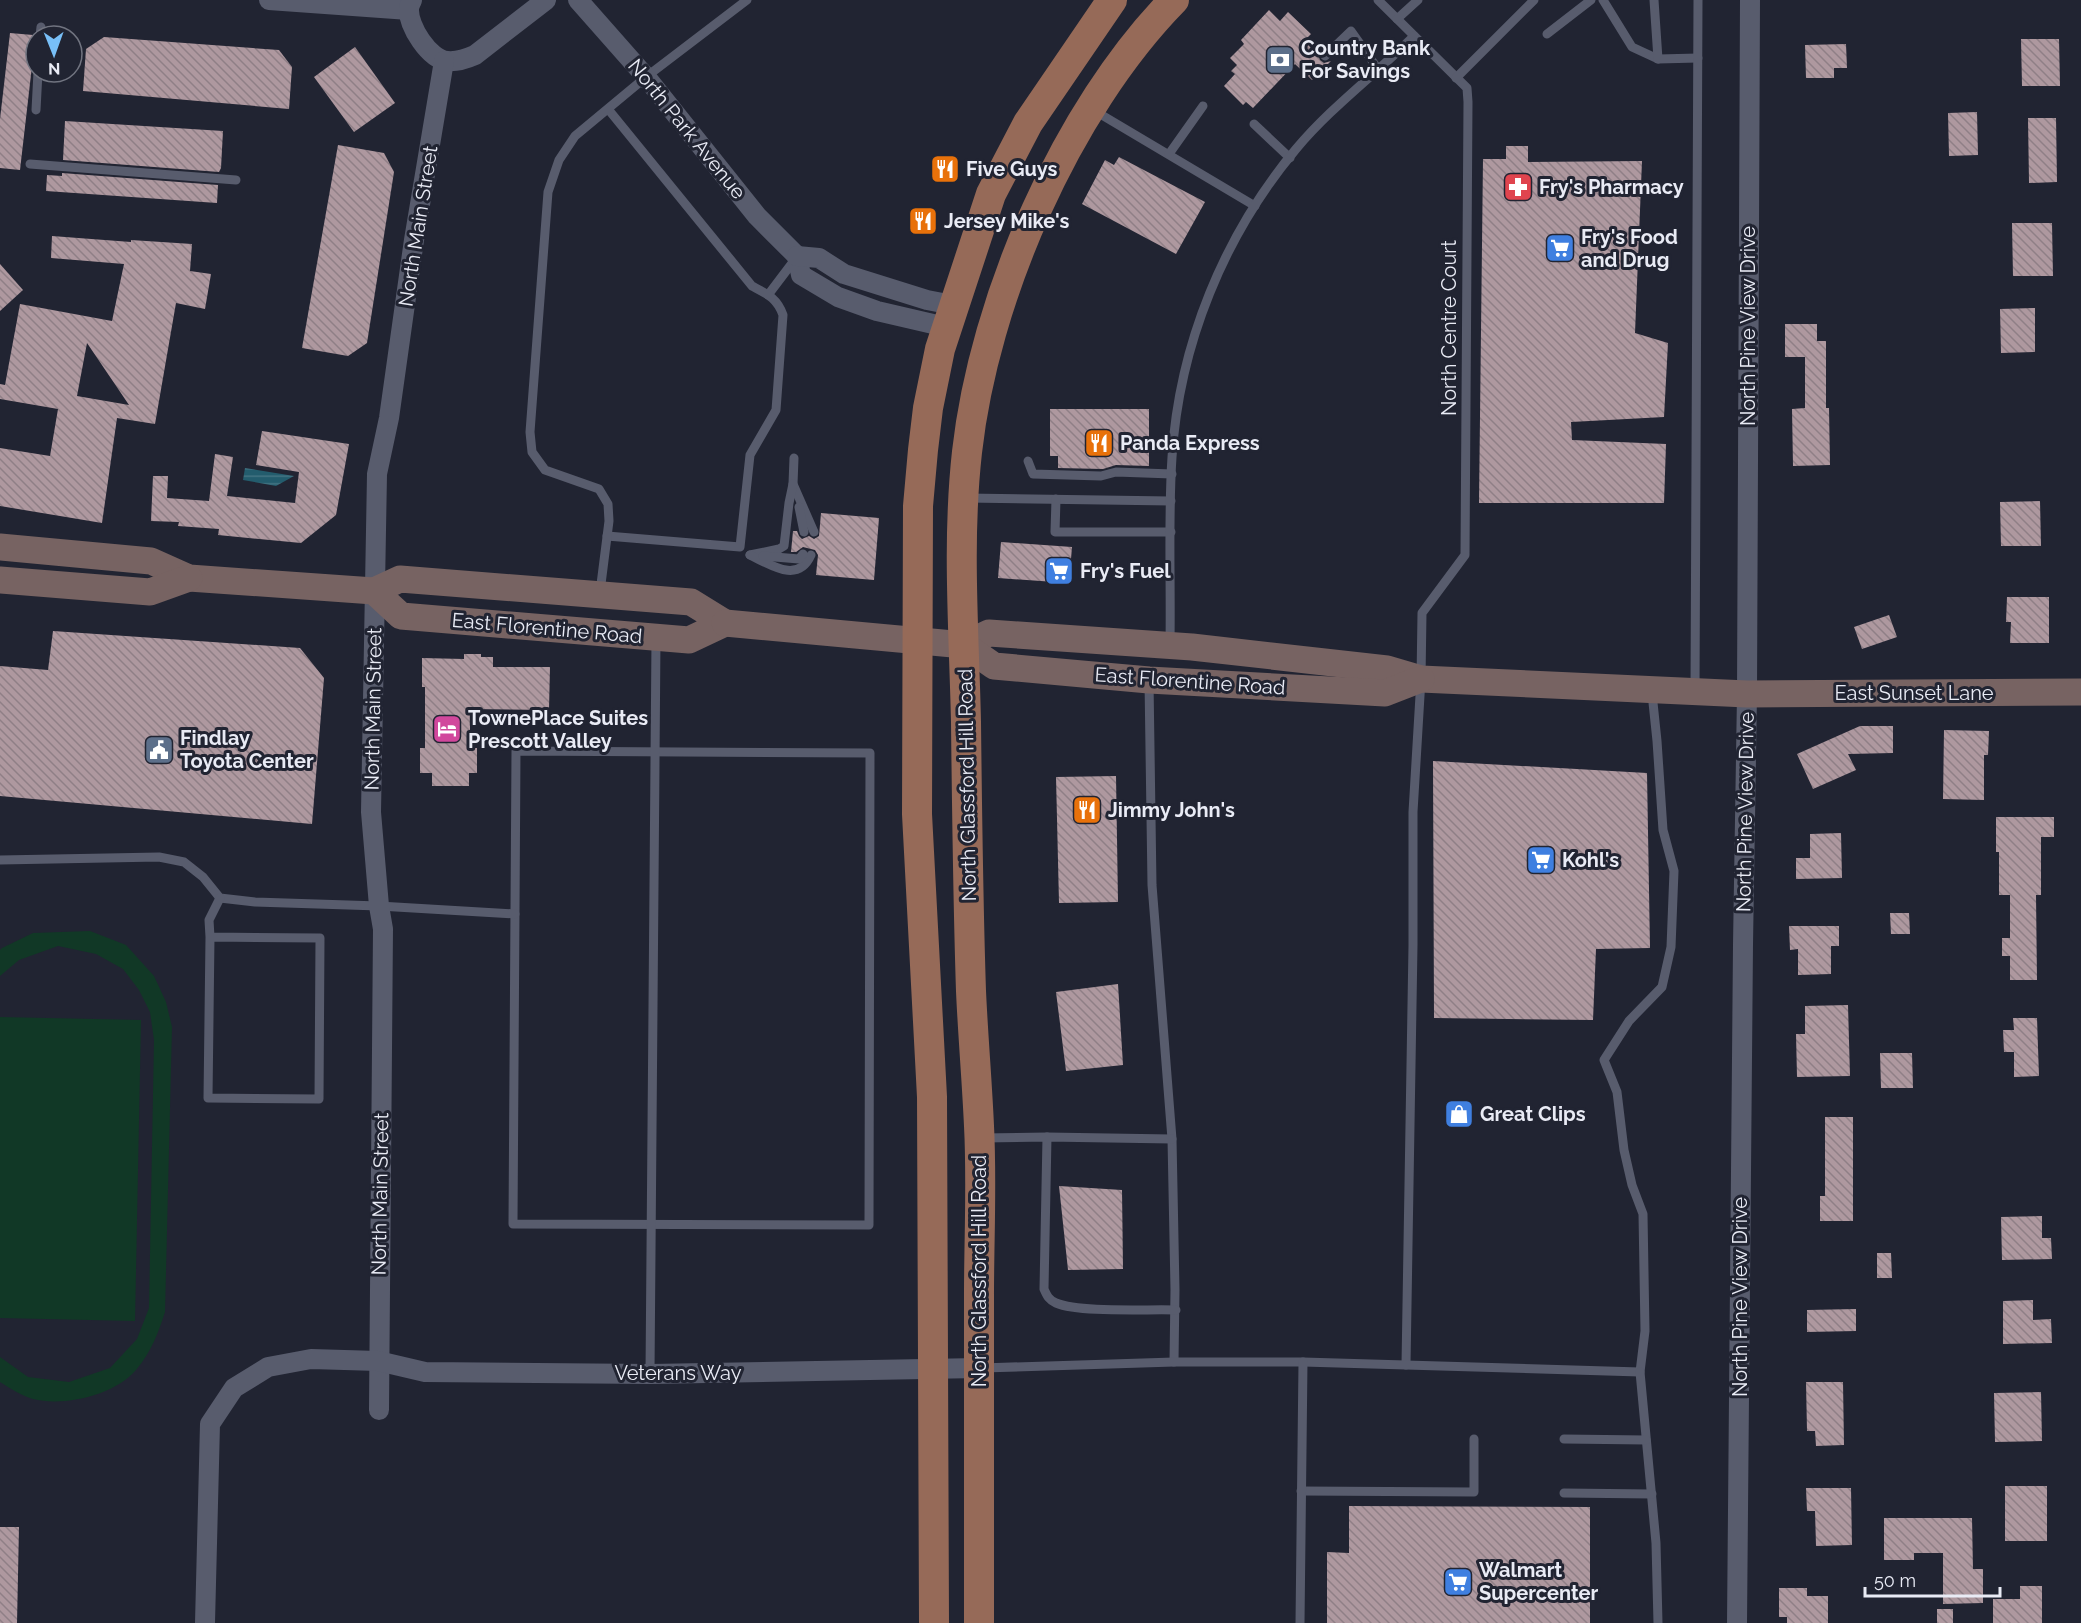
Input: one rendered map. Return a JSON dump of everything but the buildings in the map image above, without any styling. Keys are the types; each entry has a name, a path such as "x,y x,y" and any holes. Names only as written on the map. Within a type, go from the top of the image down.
{"main road":[{"path":"934,1623 932,1097 917,814 918,506 923,450 928,408 950,316 991,194 1028,123 1112,0"},
{"name":"North Glassford Hill Road","path":"979,1623 980,1138 967,870 962,595 963,498 967,451 975,397 989,340 1006,285 1043,198 1089,108 1125,56 1174,0"}],"street":[{"path":"269,0 410,5 414,32 429,52 444,62 462,61 475,55 546,0"},
{"name":"North Park Avenue","path":"578,0 646,77 757,216 797,256"},
{"name":"North Pine View Drive","path":"1737,1623 1747,694 1750,0"},
{"name":"North Main Street","path":"379,1410 383,929 371,812 377,474 389,418 414,240 444,62"},
{"path":"797,256 819,258 844,274 927,300 950,316"},
{"name":"East Florentine Road","path":"0,547 151,561 189,578 374,591 400,579 691,602 725,623 964,645 994,666 1149,680 1385,693 1421,679"},
{"name":"East Florentine Road","path":"0,580 150,592 189,578"},
{"name":"East Florentine Road","path":"374,591 401,616 689,640 725,623"},
{"name":"East Florentine Road","path":"964,645 988,633 1170,645 1387,669 1421,679 1747,694"},
{"name":"East Sunset Lane","path":"1747,694 2081,692"},
{"path":"206,1623 210,1424 234,1388 268,1367 311,1359 378,1361"},
{"name":"Veterans Way","path":"378,1361 424,1372 650,1374 979,1368"}],"lane":[{"path":"600,595 607,536 608,504 599,489 544,470 532,452 530,432 548,192 559,160 575,136 646,77 747,0"},
{"name":"North Centre Court","path":"1378,0 1467,88 1468,102 1465,555 1422,613 1421,679 1413,812 1406,1365"},
{"path":"1397,19 1418,0"},
{"path":"1456,78 1534,0"},
{"path":"1546,34 1591,0"},
{"path":"1603,0 1632,47 1658,59 1698,58"},
{"path":"1654,0 1658,59"},
{"path":"1695,692 1698,0"},
{"path":"1325,56 1351,31 1378,69"},
{"path":"1170,645 1172,455 1192,340 1210,291 1255,206 1290,158 1341,101 1414,36"},
{"path":"36,110 37,84"},
{"path":"1169,154 1203,106"},
{"path":"1089,108 1255,206"},
{"path":"608,109 752,286 779,304 783,315 776,410 750,455 740,547"},
{"path":"1254,124 1290,158"},
{"path":"30,164 236,180"},
{"path":"768,295 797,256"},
{"path":"750,555 784,546 793,484 794,458"},
{"path":"1028,461 1033,474 1101,476 1116,472 1172,474"},
{"path":"793,484 809,532"},
{"path":"963,498 1171,501"},
{"path":"1056,499 1055,532 1171,532"},
{"path":"607,536 740,547 750,555 799,559 807,554"},
{"path":"650,1374 656,637"},
{"path":"1149,680 1152,885 1172,1139 1176,1310 1174,1362"},
{"path":"1651,691 1658,741 1663,830 1674,871 1671,947 1662,987 1629,1021 1604,1060 1617,1092 1626,1159 1632,1185 1643,1214 1645,1331 1640,1372 1656,1543 1658,1623"},
{"path":"516,751 655,752 870,753 869,1225 513,1224 516,751"},
{"path":"0,860 159,857 184,862 203,877 220,898 255,902 515,914"},
{"path":"210,937 320,938 319,1099 208,1098 209,920 220,898"},
{"path":"1047,1137 1044,1289 1047,1298 1057,1303 1080,1308 1176,1310"},
{"path":"980,1138 1172,1139"},
{"path":"979,1368 1174,1362 1303,1362 1640,1372"},
{"path":"1300,1623 1303,1362"},
{"path":"1301,1491 1474,1492 1474,1439"},
{"path":"1564,1439 1646,1440"},
{"path":"1564,1493 1652,1494"}],"green space":[{"path":"90,931 126,945 154,976 166,1002 172,1027 165,1312 150,1350 127,1379 88,1397 45,1401 25,1396 0,1382 0,1357 28,1377 69,1382 110,1368 137,1339 149,1308 154,1040 150,1012 139,990 123,969 96,954 58,946 19,960 0,976 0,950 2,948 33,933"},
{"path":"0,1017 141,1020 135,1321 0,1318"}],"water":[{"path":"245,468 294,476 276,486 243,480"}],"place":[{"name":"Country Bank For Savings","path":"1280,60"},
{"name":"Five Guys","path":"945,169"},
{"name":"Fry's Pharmacy","path":"1518,187"},
{"name":"Jersey Mike's","path":"923,221"},
{"name":"Fry's Food and Drug","path":"1560,248"},
{"name":"Panda Express","path":"1099,443"},
{"name":"Fry's Fuel","path":"1059,571"},
{"name":"TownePlace Suites Prescott Valley","path":"447,729"},
{"name":"Findlay Toyota Center","path":"159,750"},
{"name":"Jimmy John's","path":"1087,810"},
{"name":"Kohl's","path":"1541,860"},
{"name":"Great Clips","path":"1459,1114"},
{"name":"Walmart Supercenter","path":"1458,1582"}]}
